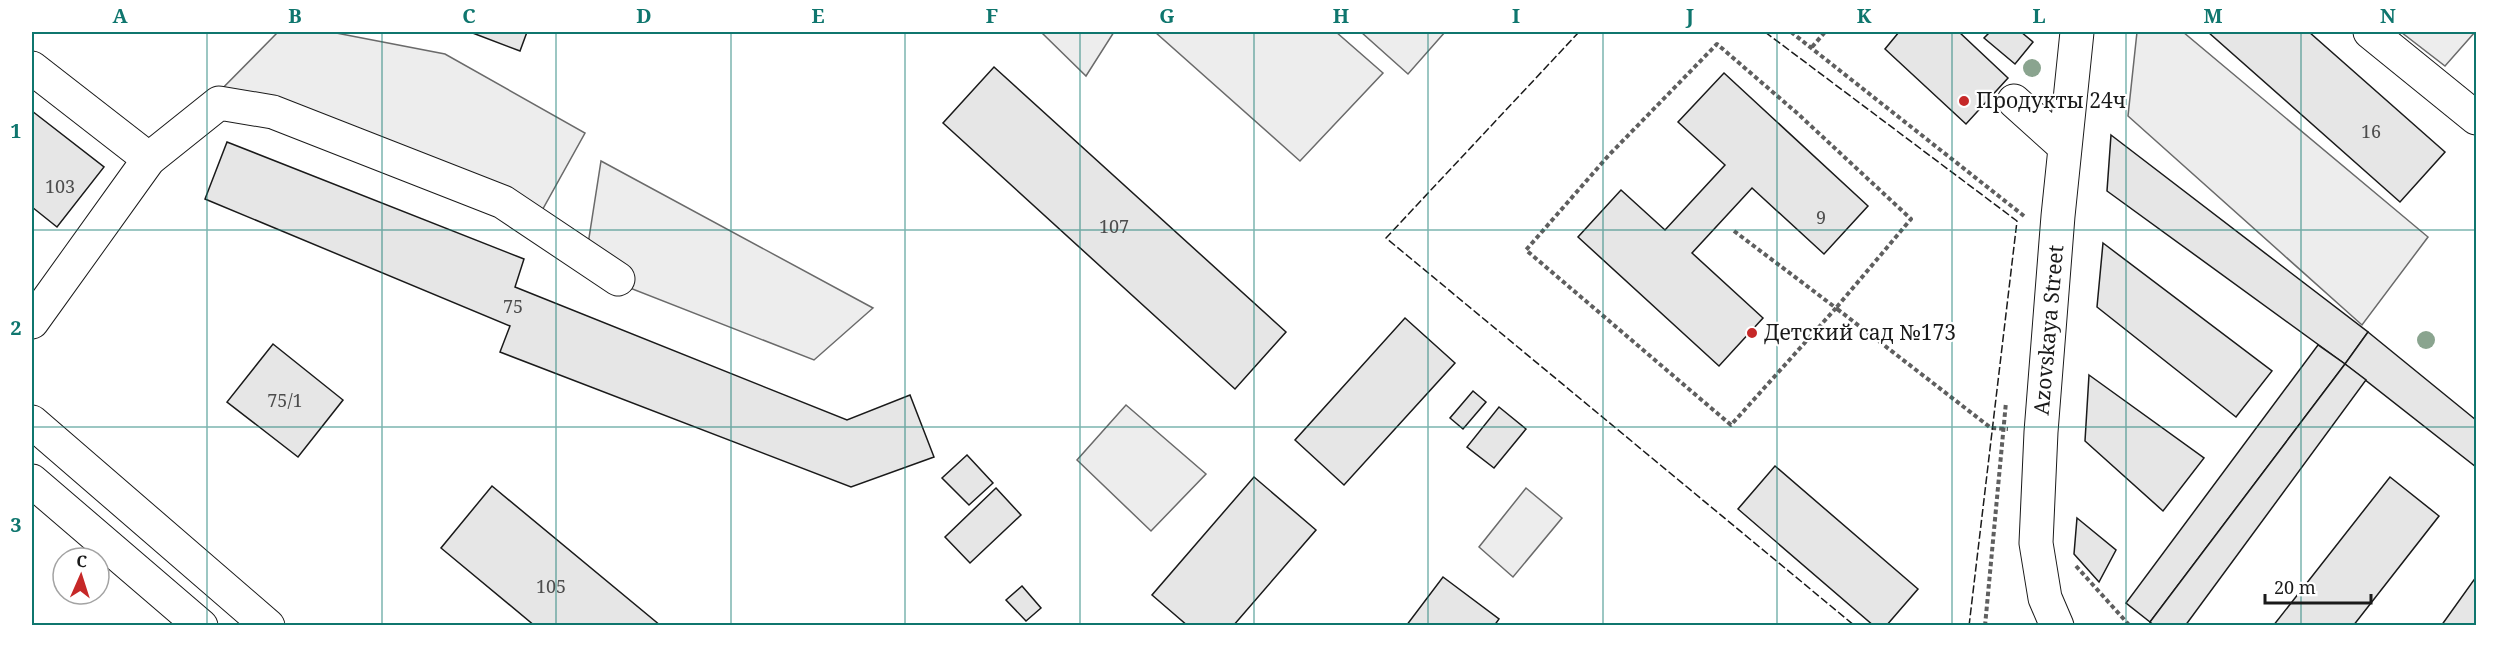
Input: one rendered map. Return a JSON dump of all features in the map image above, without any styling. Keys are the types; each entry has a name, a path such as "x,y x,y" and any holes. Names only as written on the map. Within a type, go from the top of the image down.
{"street":[{"name":"Azovskaya Street","path":"2057,626 2045,598 2036,543 2041,432 2064,146 2077,32"},
{"path":"2370,32 2476,118"},
{"path":"32,68 149,159"},
{"path":"2014,101 2064,146"},
{"path":"37,302 149,159 219,103 273,112 503,202 618,279"},
{"path":"32,422 268,626"},
{"path":"32,480 201,626"}],"path":[{"path":"1791,32 2029,221"},
{"path":"1812,47 1825,32"},
{"path":"1717,44 1797,113 1911,219 1836,308 1731,425 1526,250 1609,155 1717,44"},
{"path":"1734,231 1991,428 2041,432"},
{"path":"2075,565 2130,626"}],"shaded area":[{"path":"278,32 331,32 445,54 585,133 535,223 208,103"},
{"path":"1041,32 1114,32 1086,76"},
{"path":"1155,32 1336,32 1383,73 1300,161"},
{"path":"1361,32 1445,32 1408,74"},
{"path":"2137,32 2183,32 2428,237 2362,325 2128,116"},
{"path":"2401,32 2475,32 2445,66"},
{"path":"601,161 873,308 814,360 584,270"},
{"path":"1126,405 1206,474 1151,531 1077,460"},
{"path":"1526,488 1562,518 1513,577 1479,547"}],"building":[{"path":"470,32 527,32 520,51"},
{"name":"Продукты 24ч","path":"1899,32 1959,32 2008,78 1966,124 1885,49"},
{"path":"1990,32 2021,32 2033,42 2015,64 1984,38"},
{"path":"2208,32 2309,32 2445,152 2400,202"},
{"path":"994,67 1286,332 1235,389 943,123"},
{"path":"1724,73 1868,206 1824,254 1752,188 1692,253 1763,318 1719,366 1578,237 1621,190 1665,230 1725,165 1678,122"},
{"path":"32,111 104,167 57,227 32,207"},
{"path":"2111,135 2368,332 2345,364 2107,191"},
{"path":"227,142 524,259 515,287 847,420 910,395 934,457 851,487 500,352 510,326 205,199"},
{"path":"2103,243 2272,371 2236,417 2097,307"},
{"path":"1405,318 1455,363 1344,485 1295,440"},
{"path":"2368,332 2476,420 2476,467 2345,364"},
{"path":"273,344 343,400 298,457 227,402"},
{"path":"2318,345 2345,364 2150,622 2126,603"},
{"path":"2345,364 2366,380 2185,626 2155,626 2150,622"},
{"path":"2089,375 2204,458 2163,511 2085,441"},
{"path":"1473,391 1486,402 1463,429 1450,418"},
{"path":"1499,407 1526,429 1494,468 1467,447"},
{"path":"967,455 993,483 969,505 942,478"},
{"path":"1775,466 1918,589 1886,626 1874,626 1738,509"},
{"path":"1254,477 1316,530 1233,626 1188,626 1152,595"},
{"path":"2390,477 2439,516 2353,626 2273,626"},
{"path":"492,486 661,626 535,626 441,548"},
{"path":"996,488 1021,515 970,563 945,537"},
{"path":"2077,518 2116,550 2099,582 2074,554"},
{"path":"1443,577 1499,619 1494,626 1406,626"},
{"path":"2476,577 2476,626 2441,626"},
{"path":"1022,586 1041,608 1026,621 1006,600"}],"fence":[{"path":"1579,32 1386,238 1855,626"},
{"path":"1765,32 2017,221 1969,626"}],"place":[{"name":"Продукты 24ч","path":"1964,101"},
{"name":"Детский cад №173","path":"1752,333"}]}
